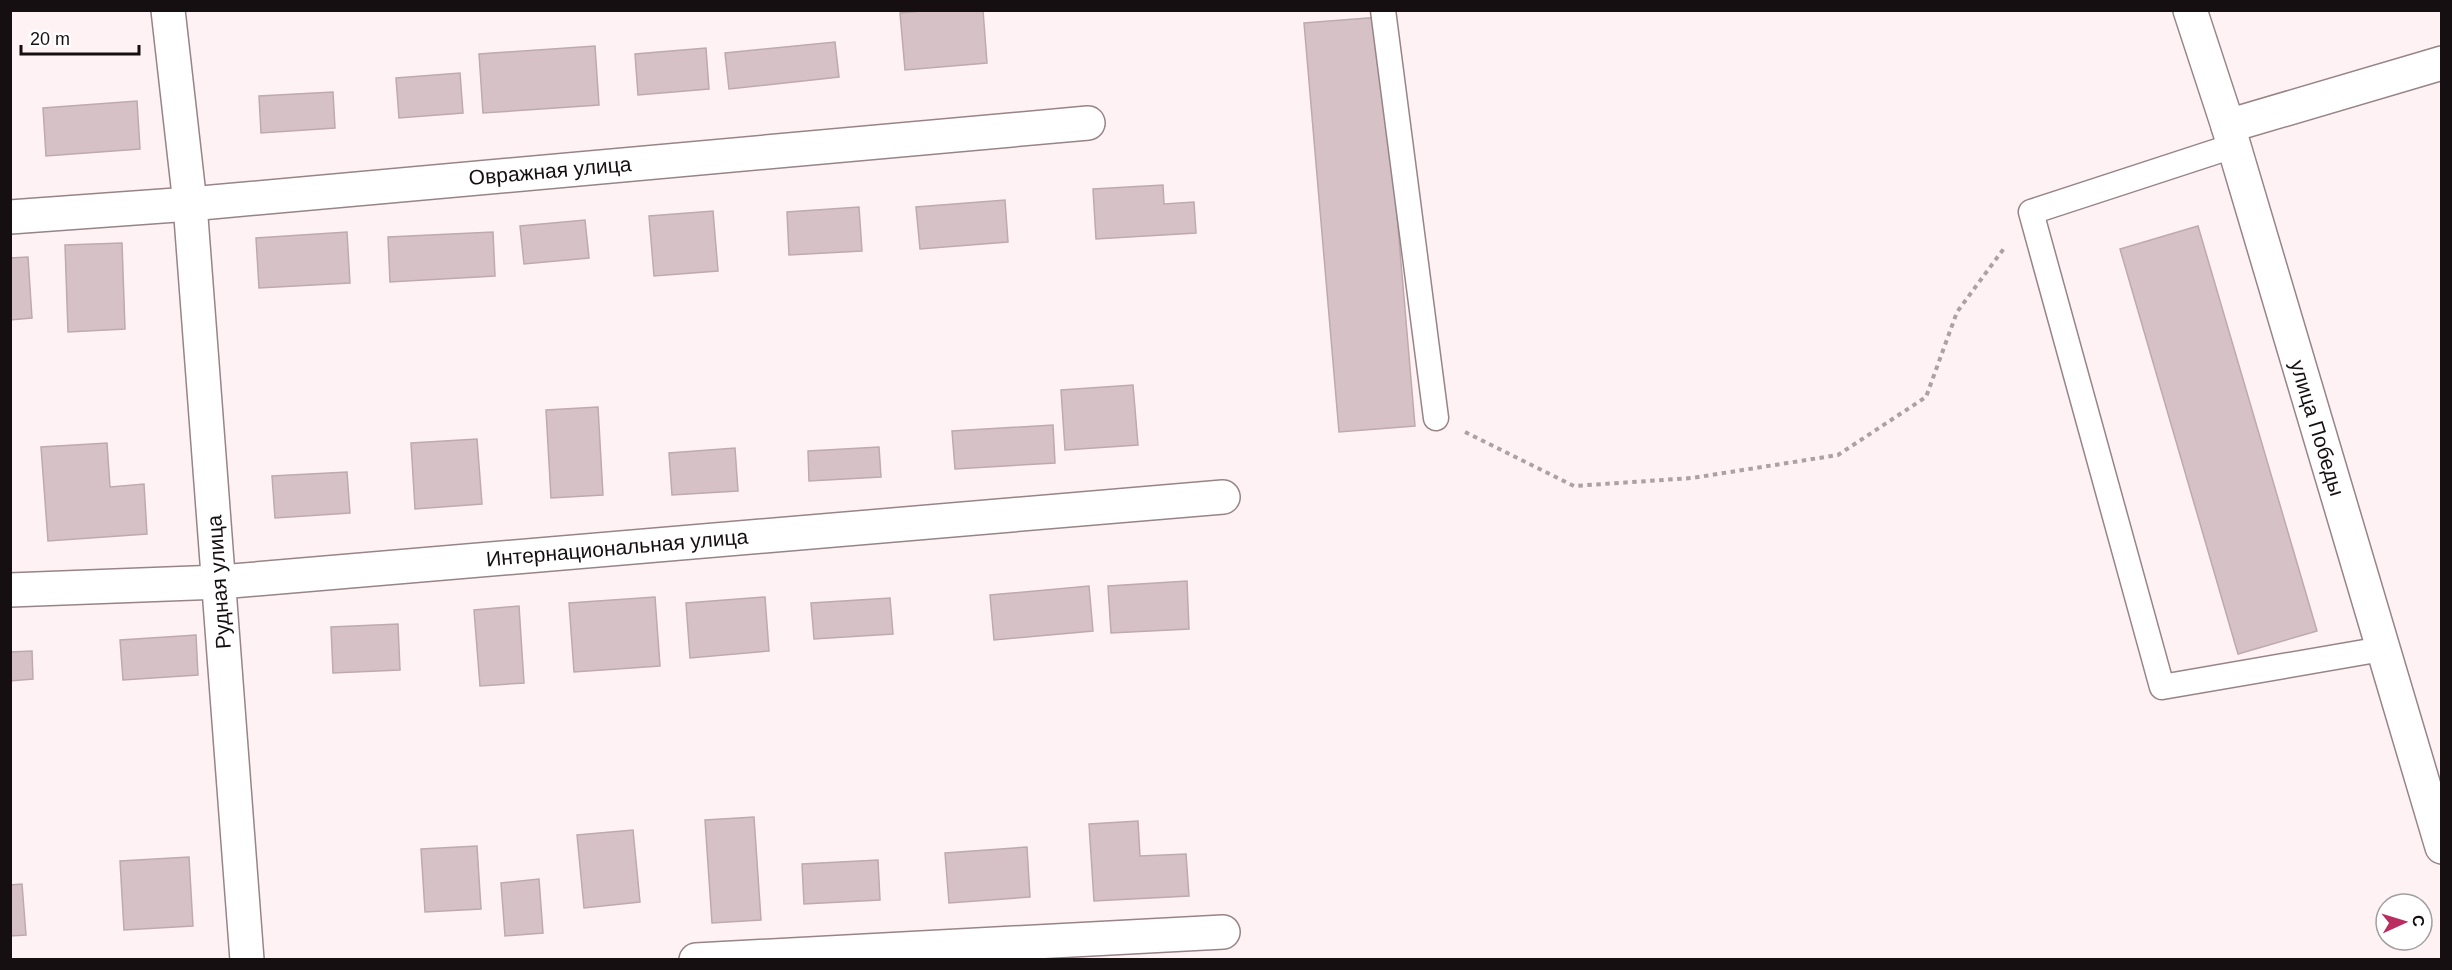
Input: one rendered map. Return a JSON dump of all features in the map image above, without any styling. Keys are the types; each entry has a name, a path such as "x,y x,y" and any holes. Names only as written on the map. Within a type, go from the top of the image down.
{"street":[{"name":"Рудная улица","path":"168,10 190,204 247,960"},
{"name":"улица Победы","path":"2190,10 2230,136 2442,847"},
{"path":"2230,136 2442,63"},
{"name":"Овражная улица","path":"10,216 190,204 1088,123"},
{"name":"Интернациональная улица","path":"10,590 220,582 1223,497"},
{"path":"696,960 1223,932"}],"lane":[{"path":"1383,10 1436,418"},
{"path":"2230,136 2031,212 2162,687 2382,649"}],"path":[{"path":"1436,418 1574,486 1692,478 1838,455 1926,397 1957,312 2031,212"}],"building":[{"path":"983,10 987,63 905,70 900,13"},
{"path":"1380,17 1415,426 1339,432 1304,23"},
{"path":"835,42 839,77 729,89 725,53"},
{"path":"595,46 599,105 483,113 479,54"},
{"path":"706,48 709,89 638,95 635,54"},
{"path":"460,73 463,113 399,118 396,78"},
{"path":"333,92 335,128 261,133 259,96"},
{"path":"137,101 140,149 46,156 43,108"},
{"path":"1163,185 1164,204 1194,202 1196,233 1096,239 1093,189"},
{"path":"1005,200 1008,242 920,249 916,207"},
{"path":"859,207 862,251 789,255 787,212"},
{"path":"713,211 718,271 654,276 649,216"},
{"path":"585,220 589,258 524,264 520,226"},
{"path":"2198,226 2317,631 2238,654 2120,249"},
{"path":"347,232 350,283 259,288 256,238"},
{"path":"493,232 495,276 390,282 388,237"},
{"path":"122,243 125,329 68,332 65,245"},
{"path":"28,257 32,318 10,320 10,258"},
{"path":"1133,385 1138,445 1065,450 1061,390"},
{"path":"598,407 603,495 551,498 546,410"},
{"path":"1053,425 1055,463 955,469 952,431"},
{"path":"477,439 482,504 415,509 411,443"},
{"path":"107,443 110,487 144,484 147,534 48,541 41,447"},
{"path":"879,447 881,477 809,481 808,451"},
{"path":"735,448 738,491 672,495 669,453"},
{"path":"347,472 350,513 275,518 272,476"},
{"path":"1187,581 1189,629 1111,633 1108,586"},
{"path":"1089,586 1093,631 994,640 990,595"},
{"path":"655,597 660,666 574,672 569,603"},
{"path":"765,597 769,651 690,658 686,603"},
{"path":"890,598 893,634 814,639 811,603"},
{"path":"519,606 524,683 480,686 474,610"},
{"path":"398,624 400,670 333,673 331,627"},
{"path":"196,635 198,675 123,680 120,640"},
{"path":"32,651 33,679 10,681 10,652"},
{"path":"754,817 761,920 712,923 705,820"},
{"path":"1138,821 1140,856 1186,854 1189,896 1094,901 1089,824"},
{"path":"633,830 640,902 584,908 577,835"},
{"path":"477,846 481,909 425,912 421,849"},
{"path":"1027,847 1030,897 949,903 945,853"},
{"path":"189,857 193,926 124,930 120,861"},
{"path":"878,860 880,900 804,904 802,864"},
{"path":"539,879 543,933 505,936 501,883"},
{"path":"22,884 26,935 10,936 10,885"}]}
